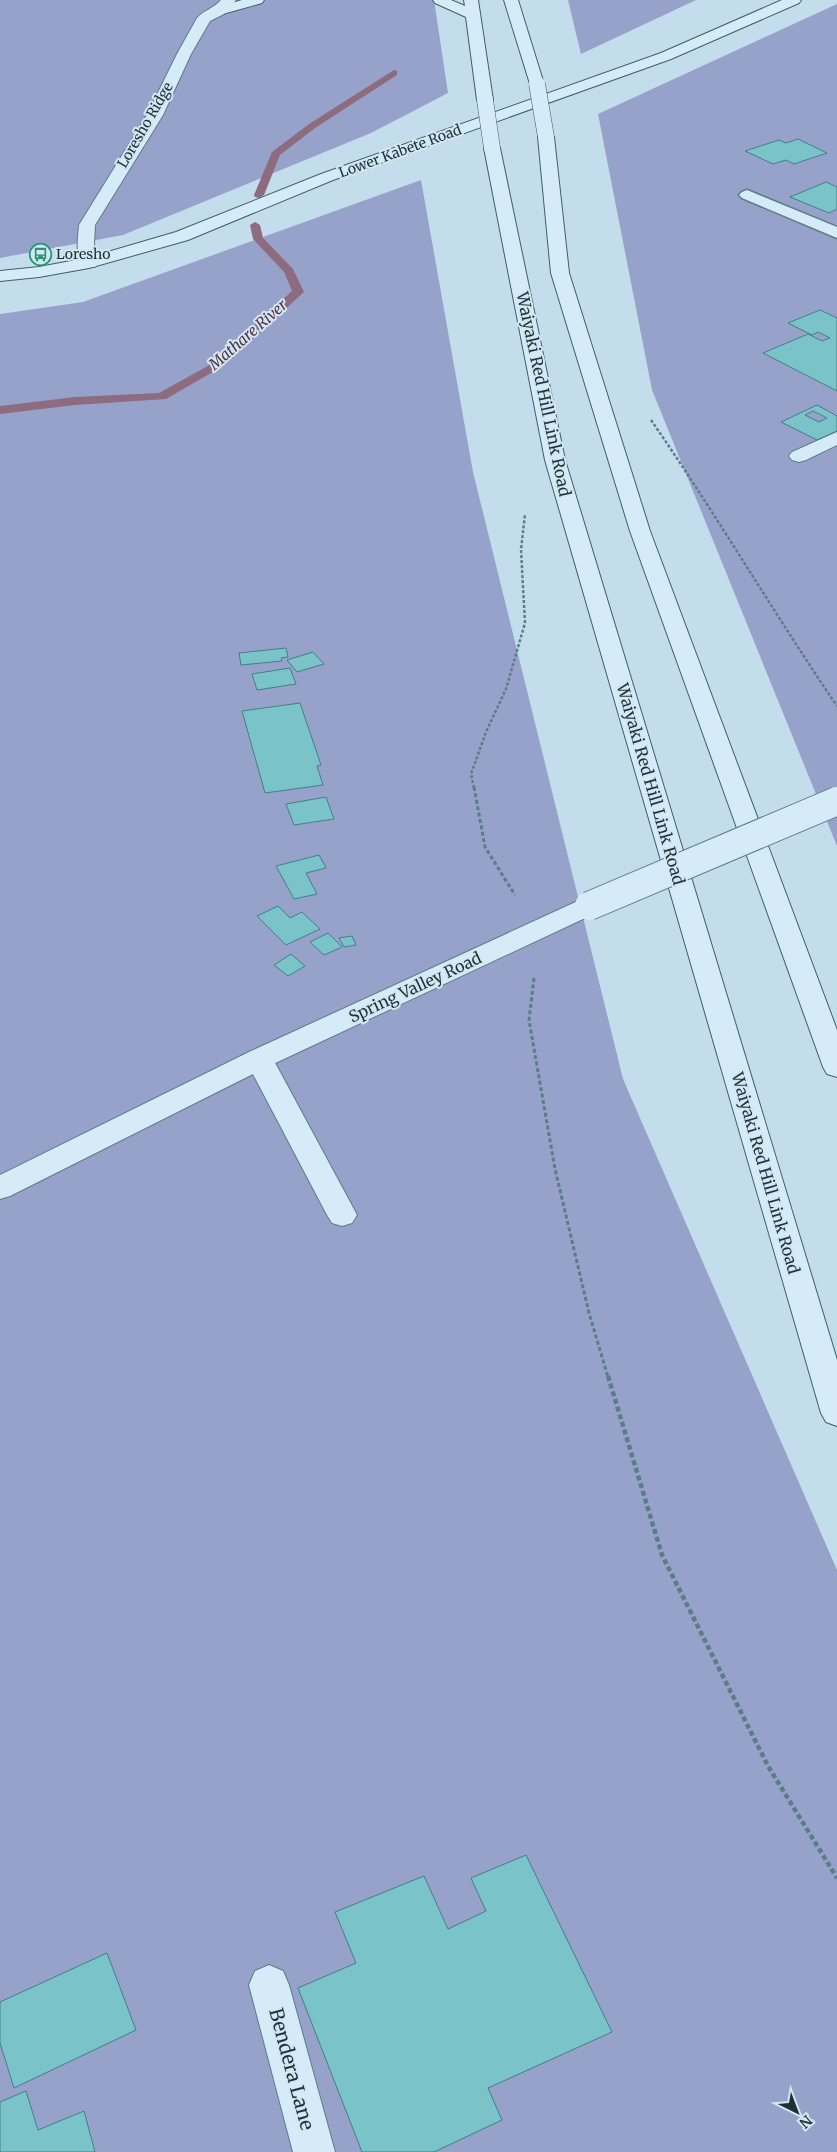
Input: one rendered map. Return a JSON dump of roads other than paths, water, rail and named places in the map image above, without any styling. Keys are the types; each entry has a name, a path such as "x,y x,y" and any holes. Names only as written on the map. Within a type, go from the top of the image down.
{"main road":[{"path":"224,6 258,0"},
{"path":"440,0 473,15"},
{"path":"470,0 473,15"},
{"path":"511,0 538,84 546,138 560,273 640,531 837,1066"},
{"name":"Lower Kabete Road","path":"0,276 40,272 89,263 189,234 328,177 666,56 794,0"},
{"name":"Loresho Ridge","path":"89,263 86,244 87,225 155,114 204,18 224,6"},
{"name":"Waiyaki Red Hill Link Road","path":"473,15 492,148 555,460 837,1414"},
{"path":"799,456 837,438"},
{"name":"Spring Valley Road","path":"0,1188 259,1059 539,929 837,801"},
{"path":"259,1059 342,1215"},
{"name":"Bendera Lane","path":"269,1986 314,2152"}],"lane":[{"path":"747,195 837,232"}],"waterway":[{"path":"259,195 276,154 312,126 394,73"},
{"name":"Mathare River","path":"0,410 75,401 162,396 219,364 298,292 289,271 258,239 255,225"}],"place":[{"name":"Loresho","path":"40,254"}]}
